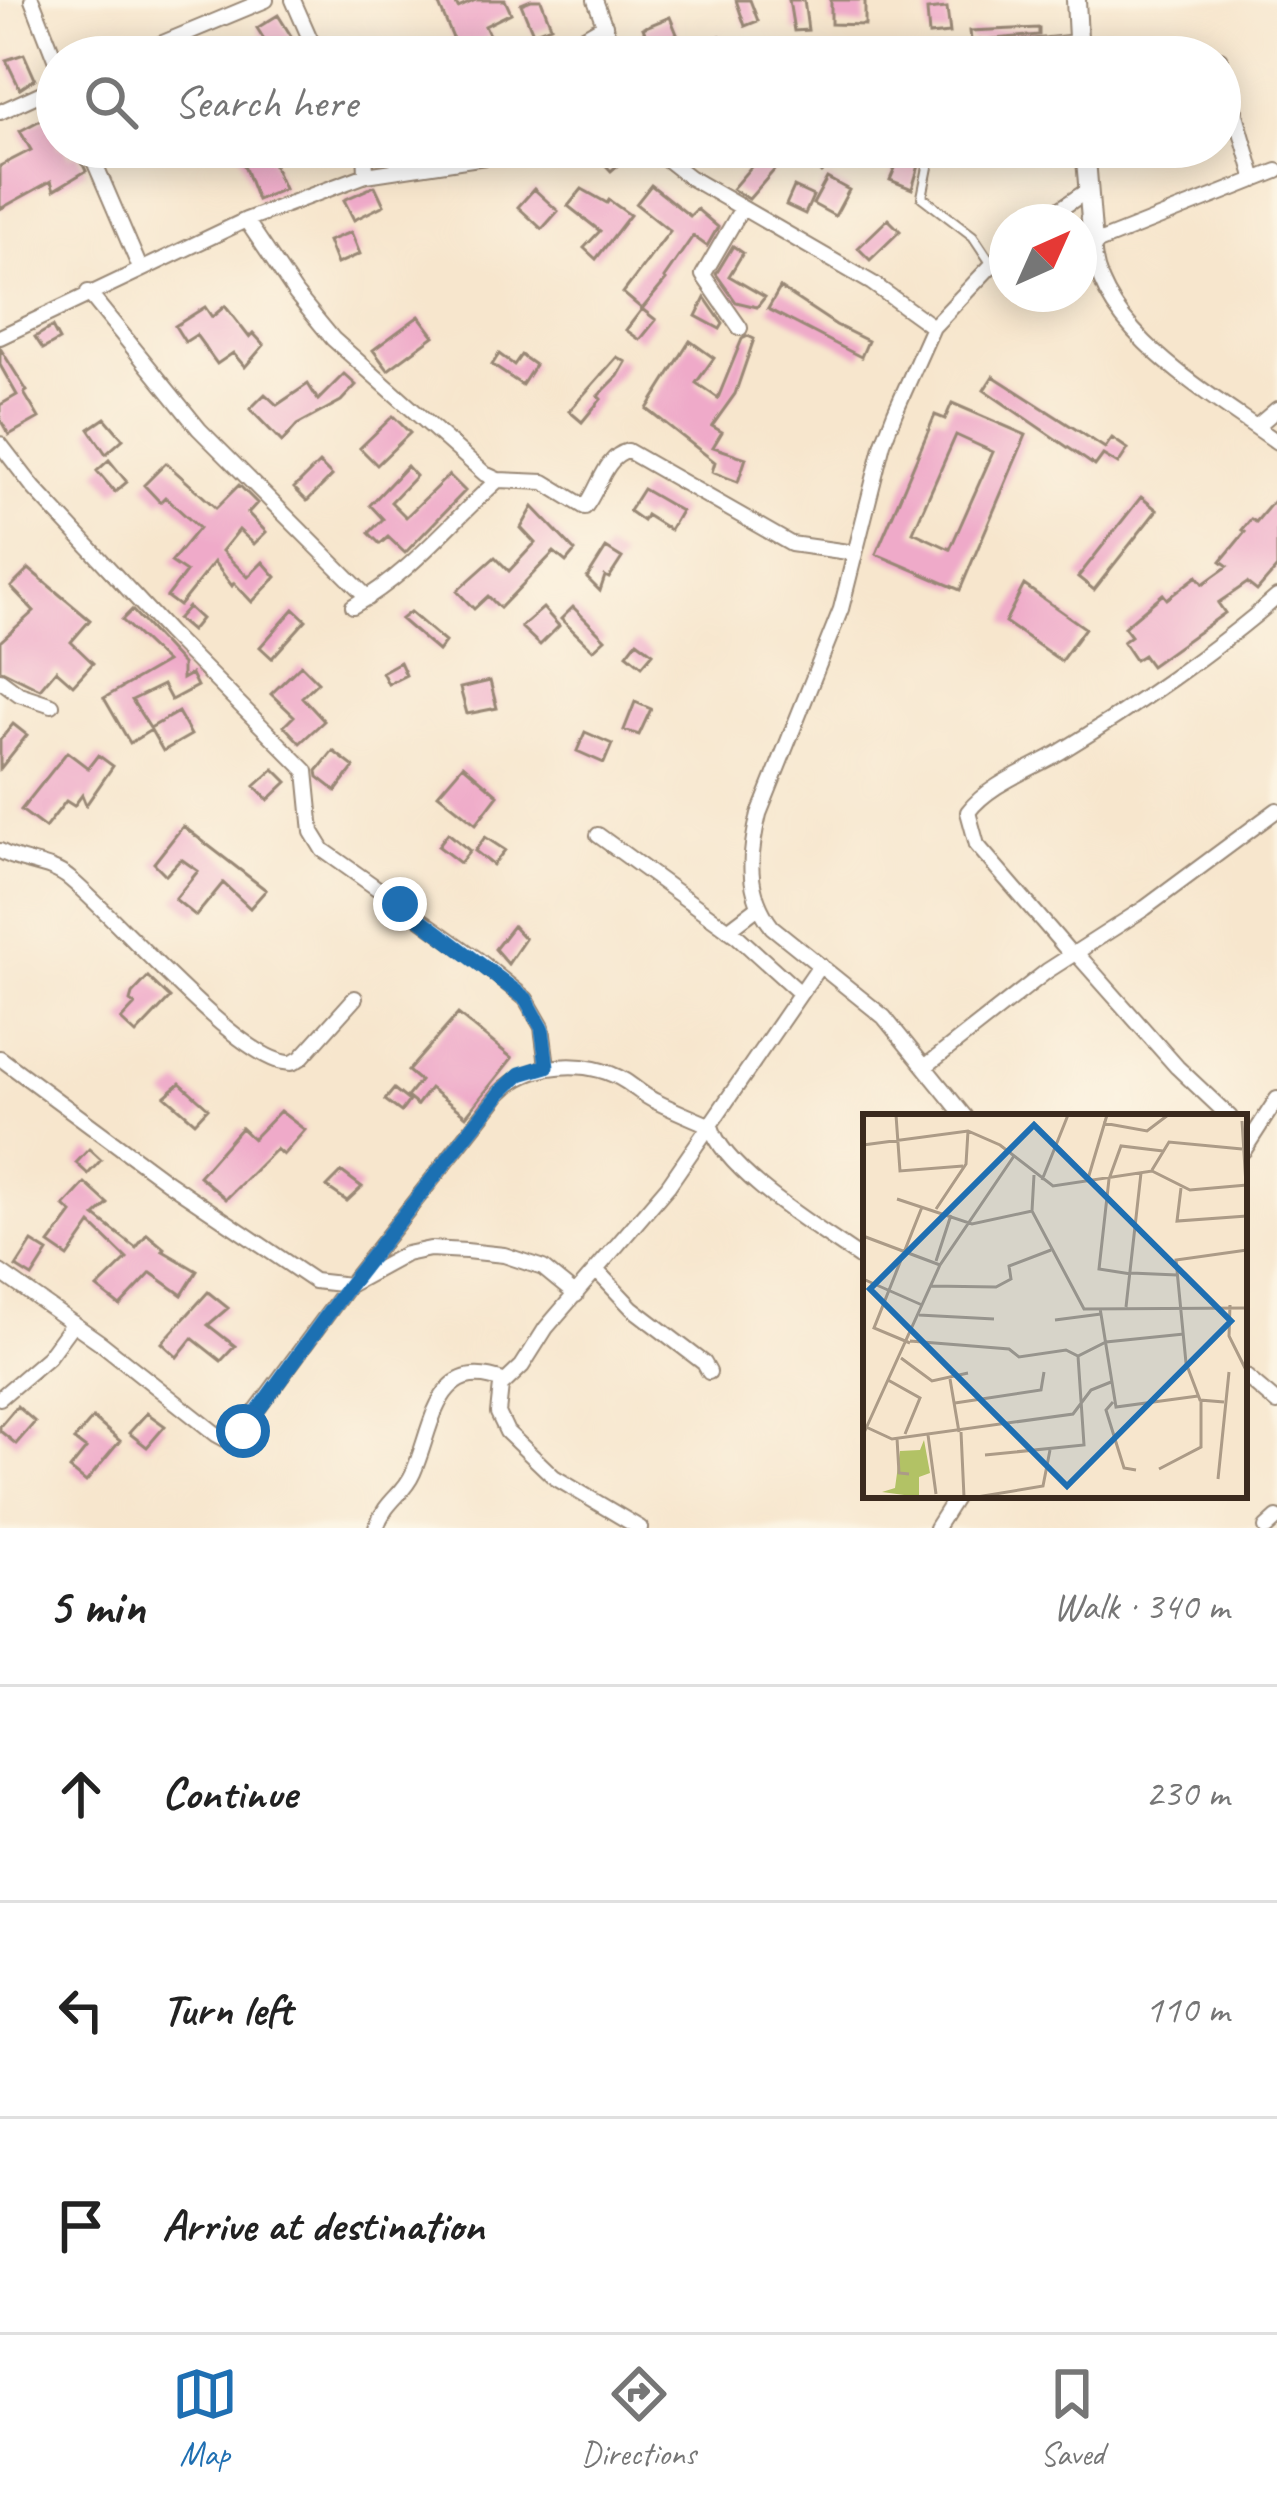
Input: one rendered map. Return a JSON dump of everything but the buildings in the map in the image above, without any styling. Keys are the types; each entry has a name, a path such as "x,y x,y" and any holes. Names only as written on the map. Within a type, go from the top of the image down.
{"street":[{"path":"32,0 46,36"},
{"path":"179,36 266,0"},
{"path":"293,0 309,36"},
{"path":"595,0 609,36"},
{"path":"1076,0 1077,36"},
{"path":"587,36 605,26"},
{"path":"0,112 36,96"},
{"path":"1241,124 1255,180"},
{"path":"97,168 140,268"},
{"path":"366,168 366,175"},
{"path":"0,337 246,220 366,175 413,168"},
{"path":"674,168 872,283 933,327"},
{"path":"1086,168 1089,204"},
{"path":"1097,242 1277,171"},
{"path":"1067,204 1088,190"},
{"path":"740,328 703,275 742,208"},
{"path":"246,220 296,294 333,338 497,480 544,482 585,507 610,461 628,451 791,544 855,553"},
{"path":"1097,263 1102,286 1129,330 1277,442"},
{"path":"755,952 760,911 751,879 751,847 759,814 841,610 883,443 933,327 989,268"},
{"path":"88,292 199,429 368,598"},
{"path":"1256,427 1277,409"},
{"path":"0,444 34,488 168,632 306,771 312,832 323,850 526,999 542,1028 547,1066"},
{"path":"352,607 418,562 497,480"},
{"path":"1227,1114 1177,1067 976,844 968,812 980,798 1059,753 1237,632 1277,597"},
{"path":"0,680 19,694 52,705"},
{"path":"926,1066 1277,810"},
{"path":"598,836 728,930 800,993"},
{"path":"0,851 66,875 202,1004 281,1062 301,1058 356,998"},
{"path":"728,930 760,911"},
{"path":"760,911 884,1017 963,1114"},
{"path":"640,1528 554,1477 507,1432 498,1413 505,1382 523,1366 546,1328 668,1186 820,964"},
{"path":"0,1058 302,1276 349,1285 383,1263 430,1249 524,1262 552,1273 576,1295"},
{"path":"0,1272 226,1440 243,1431 349,1285 520,1074 547,1066 602,1071 711,1126"},
{"path":"1247,1139 1277,1099"},
{"path":"711,1126 713,1136 738,1165 863,1260"},
{"path":"597,1271 612,1291 709,1372"},
{"path":"0,1398 48,1358 73,1323"},
{"path":"376,1528 384,1506 412,1475 448,1387 477,1373 505,1382"},
{"path":"1247,1377 1277,1402"},
{"path":"936,1528 955,1498"},
{"path":"1266,1528 1277,1518"}],"lane":[{"path":"928,168 922,196 974,236 989,260"}],"route":[{"path":"243,1431 349,1285 500,1093 520,1074 547,1066 542,1028 526,999 400,904"}]}
